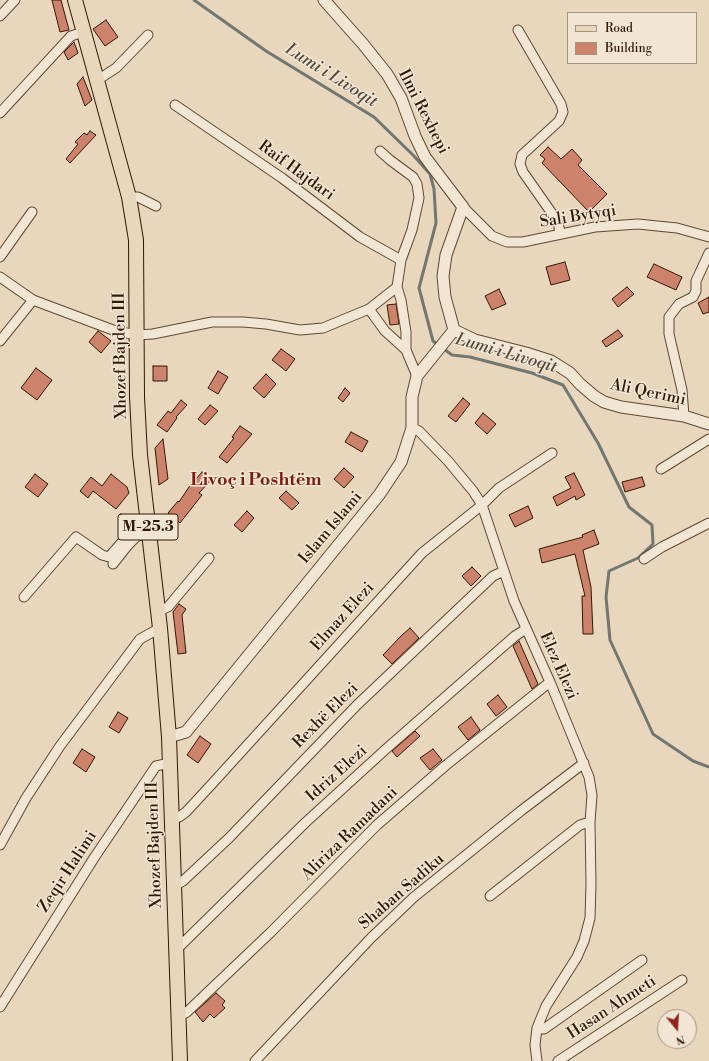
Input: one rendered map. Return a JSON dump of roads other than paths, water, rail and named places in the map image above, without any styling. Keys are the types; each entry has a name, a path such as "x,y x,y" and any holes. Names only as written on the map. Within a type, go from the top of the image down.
{"main road":[{"name":"Xhozef Bajden III","path":"75,0 128,197 136,240 136,335 140,455 160,628 169,738 180,1061"}],"street":[{"path":"0,16 15,0"},
{"name":"Ilmi Rexhepi","path":"324,0 387,74 401,98 415,136 425,156 463,207"},
{"path":"518,30 561,104 563,112 559,121 522,155 520,164 523,172 558,222 560,233"},
{"path":"0,113 71,36 83,32"},
{"path":"96,81 116,68 148,35"},
{"name":"Raif Hajdari","path":"175,105 282,178 360,237 400,260"},
{"path":"380,151 413,177 417,184 419,198 412,230 400,260 397,287 401,300 406,332 406,350 417,376 452,333 445,297 443,276 446,255 463,207"},
{"path":"128,197 138,197 156,206"},
{"name":"Sali Bytyqi","path":"463,207 492,236 507,242 522,242 595,227 638,224 677,228 709,237"},
{"path":"0,257 32,212"},
{"path":"684,416 682,390 669,334 669,317 679,304 693,297 696,291 696,281 709,253"},
{"path":"0,277 33,300 114,330 136,335 153,334 212,322 266,324 300,330 323,328 369,309 397,287"},
{"path":"0,341 33,300"},
{"path":"369,309 385,331 406,350"},
{"name":"Ali Qerimi","path":"452,333 551,361 570,373 590,392 604,402 621,407 684,416 709,424"},
{"name":"Islam Islami","path":"169,738 186,732 379,495 401,462 412,428 412,397 417,376"},
{"name":"Elez Elezi","path":"412,428 419,431 448,461 473,491 482,505 514,600 589,777 592,794 590,822 590,918 584,941 577,957 546,1006 537,1028 535,1045 537,1061"},
{"path":"661,470 709,439"},
{"name":"Elmaz Elezi","path":"172,818 179,817 186,812 422,553 482,505 499,488 552,453"},
{"path":"24,597 76,536 102,555 109,557 146,515"},
{"path":"644,559 662,547 709,523"},
{"path":"113,564 137,536 149,534"},
{"path":"158,611 168,607 209,558"},
{"name":"Rexhë Elezi","path":"174,886 183,881 230,838 357,705 493,576 504,571"},
{"path":"0,845 26,798 60,746 95,698 140,639 160,628"},
{"name":"Idriz Elezi","path":"176,950 318,812 515,636 526,629"},
{"name":"Aliriza Ramadani","path":"178,1017 187,1012 271,932 377,825 445,766 550,682"},
{"name":"Zeqir Halimi","path":"0,1007 94,858 156,766 170,763"},
{"name":"Shaban Sadiku","path":"255,1061 371,938 414,897 522,810 584,763"},
{"path":"490,896 580,825 590,822"},
{"path":"537,1028 544,1029 642,960"},
{"name":"Hasan Ahmeti","path":"558,1061 682,980"}],"waterway":[{"name":"Lumi i Livoqit","path":"194,0 266,51 374,117 414,156 430,174 434,189 436,223 419,288 433,341 452,355 470,357 532,373 563,385 598,443 629,507 652,525 653,544 638,558 609,571 606,597 610,640 653,734 693,761 709,767"}],"district":[{"name":"Livoç i Poshtëm","path":"256,481"}]}
